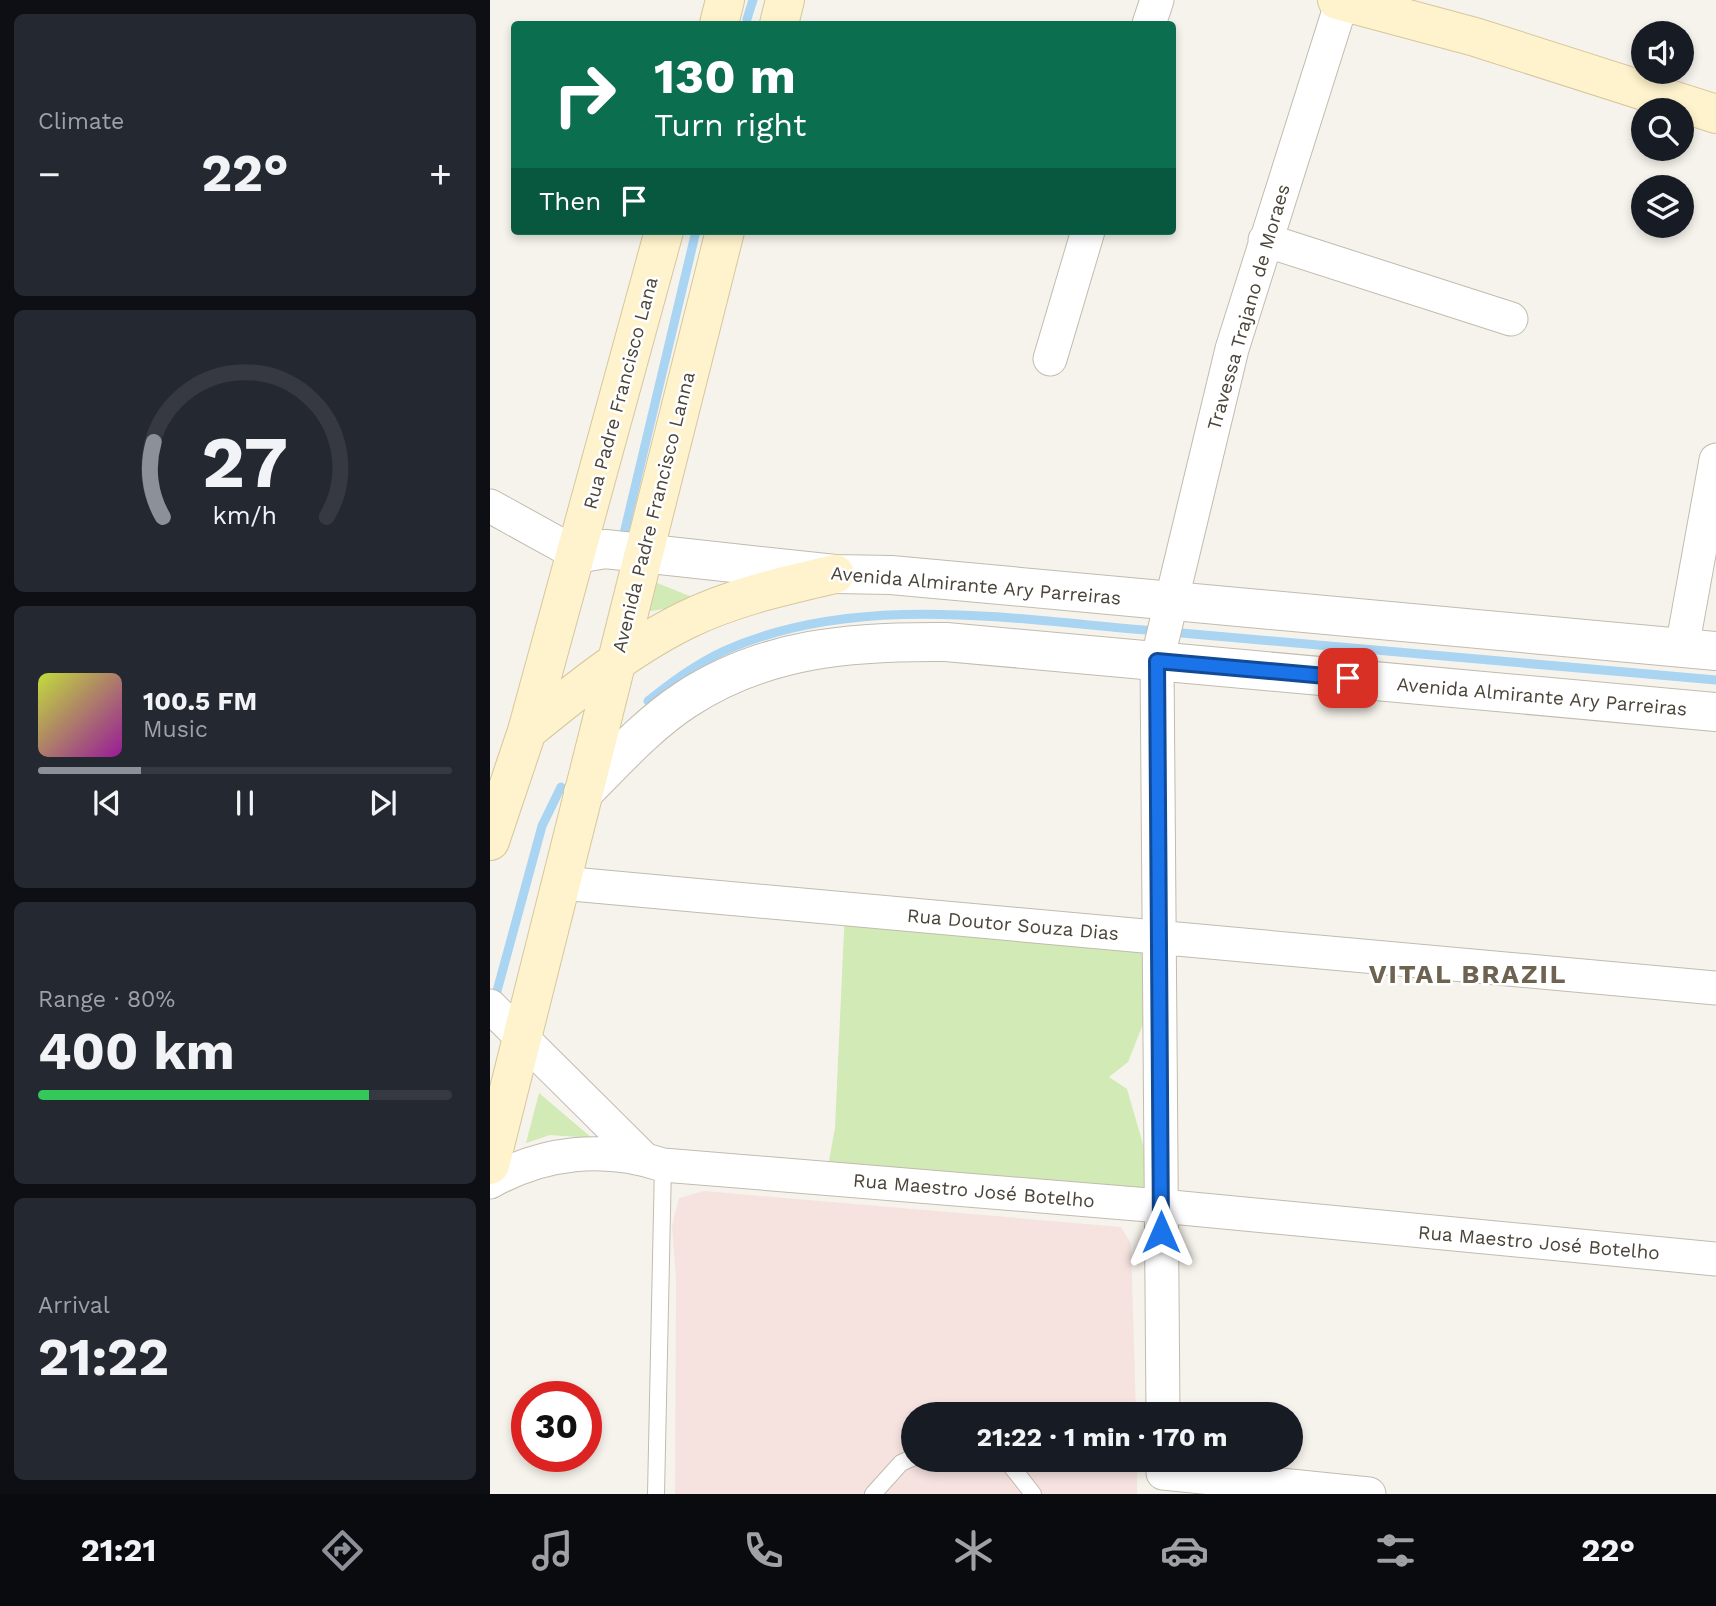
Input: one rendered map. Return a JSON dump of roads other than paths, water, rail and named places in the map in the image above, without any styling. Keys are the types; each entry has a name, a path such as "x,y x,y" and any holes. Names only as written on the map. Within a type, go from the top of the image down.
{"main road":[{"path":"720,21 725,0"},
{"path":"780,21 785,0"},
{"path":"1339,1 1475,37 1716,114"},
{"name":"Rua Padre Francisco Lana","path":"577,554 663,235"},
{"name":"Avenida Padre Francisco Lanna","path":"583,793 724,235"},
{"path":"490,841 541,720 577,554"},
{"path":"541,720 636,649 686,620 740,598 835,574"},
{"path":"541,720 583,710 590,712 600,726"},
{"path":"490,1165 508,1024 561,883 583,793"}],"street":[{"path":"1150,21 1157,0"},
{"name":"Travessa Trajano de Moraes","path":"1163,1402 1158,938 1163,630 1232,349 1339,1"},
{"path":"1050,359 1087,235"},
{"path":"1265,240 1511,319"},
{"path":"1699,649 1716,460"},
{"path":"490,506 577,554"},
{"name":"Avenida Almirante Ary Parreiras","path":"577,554 605,550 835,574 891,575 1163,630 1716,712"},
{"name":"Avenida Almirante Ary Parreiras","path":"583,793 633,744 685,700 726,678 786,653 855,644 946,642 1163,630 1699,649"},
{"name":"Rua Doutor Souza Dias","path":"561,883 1716,988"},
{"path":"508,1024 653,1162"},
{"name":"Rua Maestro José Botelho","path":"490,1182 534,1161 581,1153 653,1162 1161,1206 1716,1259"},
{"path":"1163,1476 1369,1494"}],"lane":[{"path":"653,1162 656,1494"},
{"path":"873,1494 901,1463"},
{"path":"1016,1472 1033,1494"}],"waterway":[{"path":"747,19 753,0"},
{"path":"622,542 695,235"},
{"path":"648,701 684,674 724,651 775,632 828,621 883,615 938,614 1156,631"},
{"path":"1170,632 1716,680"},
{"path":"494,1002 542,826 561,787"}],"district":[{"name":"VITAL BRAZIL","path":"1468,974"}]}
